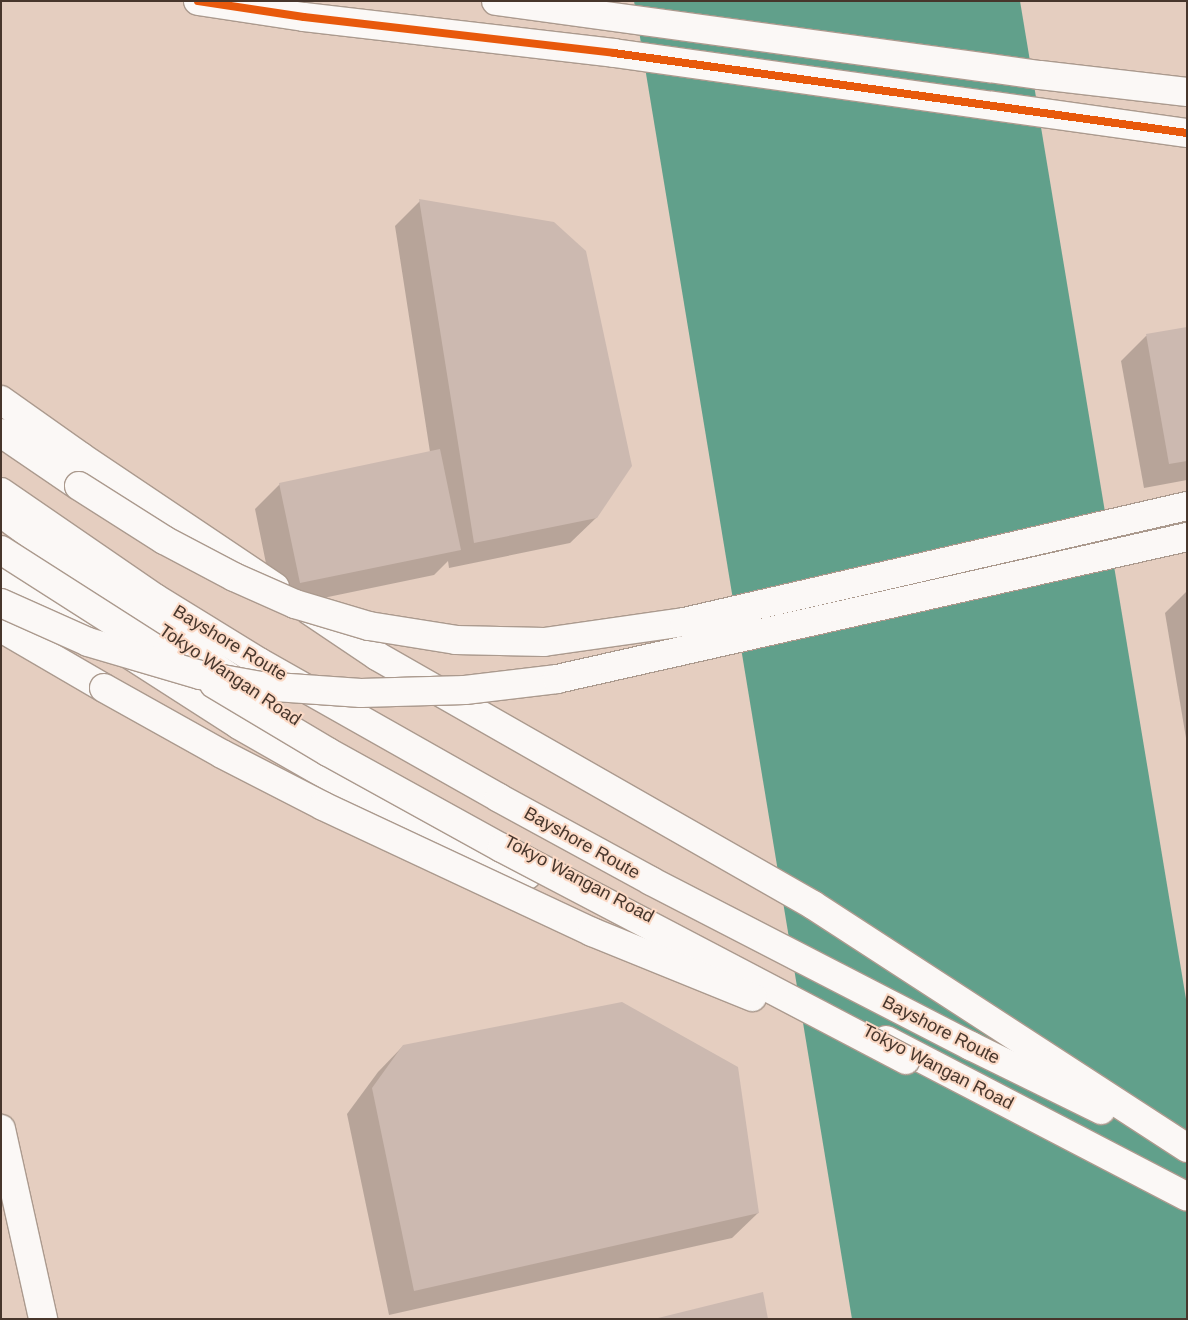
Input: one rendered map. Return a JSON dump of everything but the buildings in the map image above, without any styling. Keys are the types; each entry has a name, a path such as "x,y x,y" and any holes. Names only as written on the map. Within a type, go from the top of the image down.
{"main road":[{"path":"198,1 304,17 614,53 1187,133"},
{"path":"496,1 1040,75 1187,92"},
{"path":"1,380 205,519 245,567"},
{"path":"1,400 377,656 813,905 1187,1148"},
{"path":"1,434 164,540 234,577 295,604 368,626 456,640 544,642 684,622 1187,506"},
{"name":"Bayshore Route","path":"1,492 171,608 259,662 499,798 651,881 971,1046 1187,1152"},
{"path":"1,501 94,581"},
{"name":"Tokyo Wangan Road","path":"1,513 249,690 335,745 583,882 1187,1197"},
{"name":"Tokyo Wangan Road","path":"1,537 214,687 324,758 421,814 576,898 1187,1218"},
{"path":"1,603 88,642 200,675 261,686 362,693 465,690 557,679 1187,537"},
{"path":"1,550 127,631 328,752 580,890 1187,1208"},
{"path":"1,572 239,725 335,780 433,831 576,898"},
{"path":"1,628 222,754 332,810 592,932 906,1060"},
{"path":"1,1129 42,1319"}],"shaded area":[{"path":"634,1 1020,1 1187,1005 1187,1319 852,1319"}],"cycle path":[{"path":"198,1 304,17 614,53 1187,133"}]}
